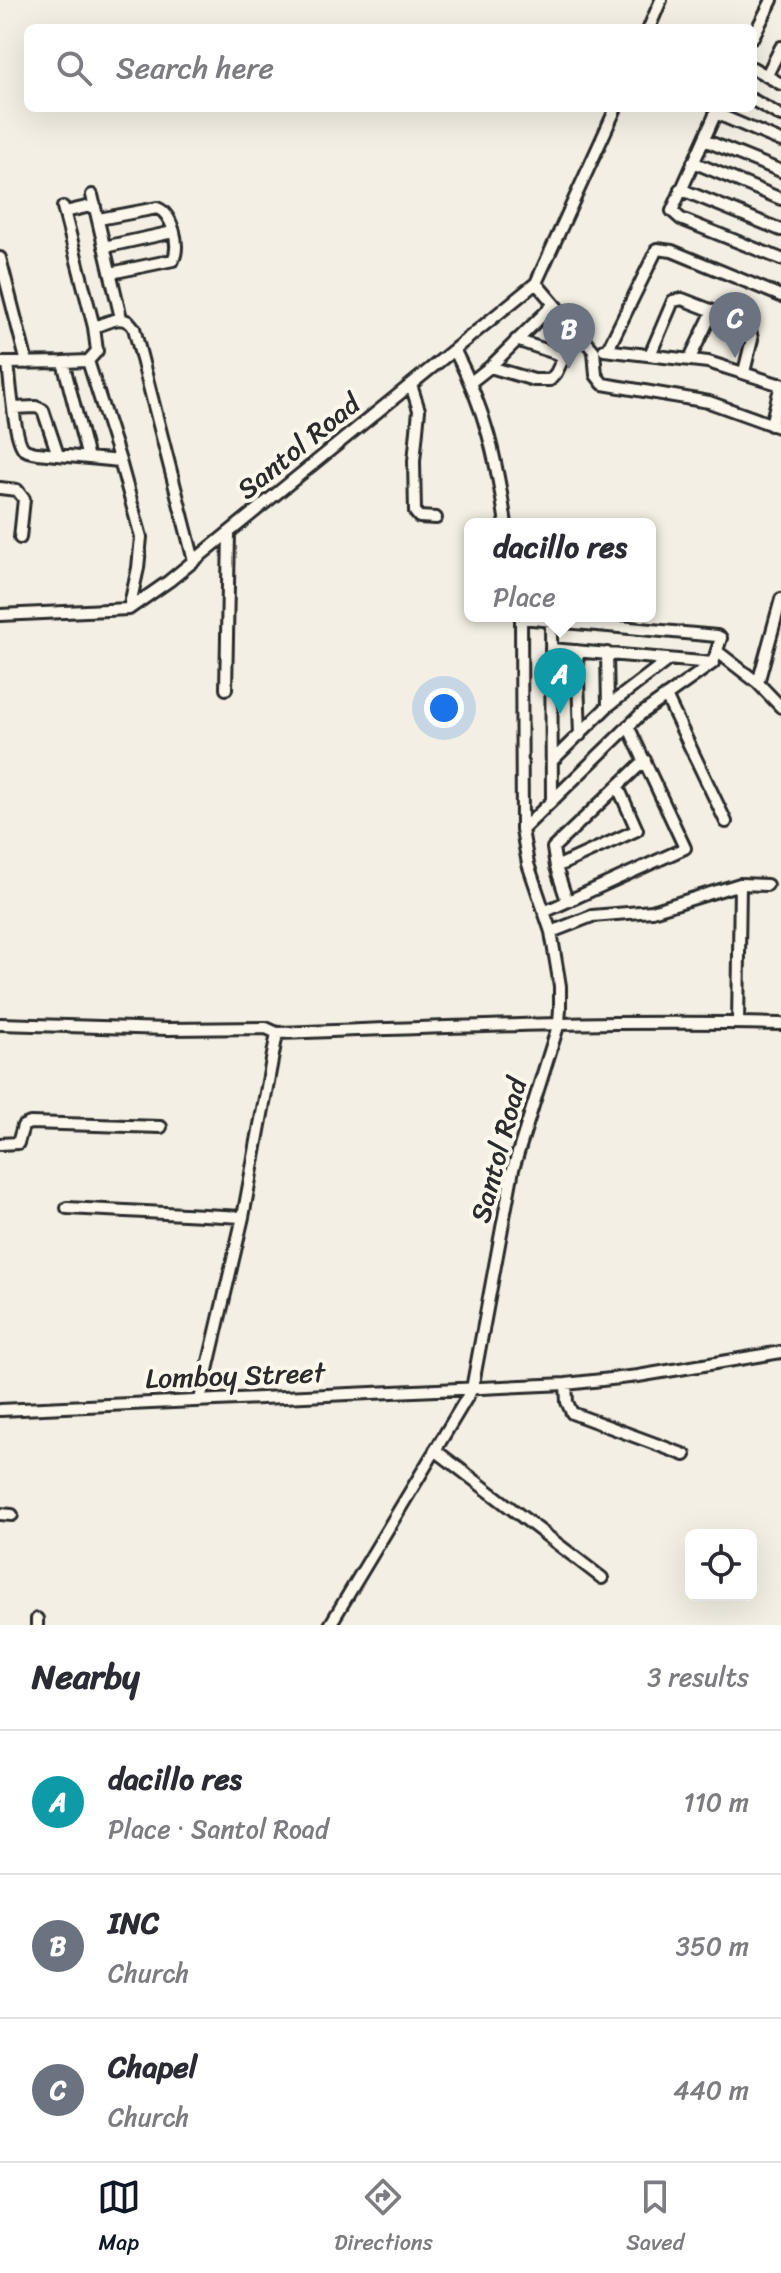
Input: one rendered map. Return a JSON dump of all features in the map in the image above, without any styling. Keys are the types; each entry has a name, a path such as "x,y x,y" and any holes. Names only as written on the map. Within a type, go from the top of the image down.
{"street":[{"path":"651,24 661,0"},
{"path":"757,29 772,0"},
{"path":"767,75 781,47"},
{"path":"757,70 781,84"},
{"path":"757,102 781,116"},
{"path":"594,351 608,349 690,358 781,384 776,426 709,402 603,384 596,375 594,351 536,283 614,112"},
{"path":"717,112 672,209 676,216 781,259"},
{"path":"719,112 781,141"},
{"path":"704,140 781,171"},
{"path":"693,162 781,199"},
{"path":"680,189 781,230"},
{"path":"120,461 37,453 23,447 13,408 4,363 88,361 97,351 94,327 64,209 93,200 121,318"},
{"path":"99,219 157,208 168,216 173,232 176,252 173,260 111,273"},
{"path":"104,247 173,232"},
{"path":"608,349 657,249 672,251 781,296"},
{"path":"0,258 27,363"},
{"name":"Santol Road","path":"129,609 229,533 536,283"},
{"path":"650,355 675,299 682,299 751,327 752,339 744,372"},
{"path":"471,382 554,304"},
{"path":"690,358 713,311"},
{"path":"94,327 121,318 129,321 134,328 194,561"},
{"path":"490,367 548,381 555,375 577,330"},
{"path":"516,340 564,356"},
{"path":"455,351 471,382 493,446 505,518"},
{"path":"0,615 129,609 140,558 141,537 88,361"},
{"path":"63,362 88,458"},
{"path":"411,385 419,410 414,461 415,512 419,517 436,518"},
{"path":"13,408 36,407 43,410 58,455"},
{"path":"0,488 17,490 24,499 20,538"},
{"path":"226,689 229,533"},
{"path":"758,683 781,599"},
{"name":"Santol Road","path":"472,1389 513,1169 559,1023 560,986 551,932 528,864 522,830 521,622"},
{"path":"551,622 552,800"},
{"path":"522,830 628,726 713,663 721,638 572,622"},
{"path":"551,649 713,663"},
{"path":"577,651 580,735"},
{"path":"718,652 758,683 781,707"},
{"path":"607,653 608,706"},
{"path":"553,760 608,706 668,660"},
{"path":"666,696 726,822"},
{"path":"544,912 685,848 628,726"},
{"path":"567,901 553,848 645,760"},
{"path":"556,867 636,832 637,826 618,787"},
{"path":"551,932 592,916 652,911 750,882 767,885"},
{"path":"738,1023 740,884"},
{"path":"0,1024 168,1029 266,1028 277,1033 559,1023 781,1024"},
{"path":"200,1400 243,1217 277,1033"},
{"path":"0,1144 18,1143 23,1126 30,1123 161,1127"},
{"path":"67,1208 243,1217"},
{"path":"330,1625 472,1389 638,1376 781,1352"},
{"path":"566,1384 567,1402 572,1413 685,1455"},
{"name":"Lomboy Street","path":"0,1410 472,1389"},
{"path":"435,1450 602,1578"},
{"path":"0,1514 12,1515"}],"place":[{"name":"Chapel","path":"735,358"},
{"name":"INC","path":"569,369"},
{"name":"dacillo res","path":"560,714"}]}
